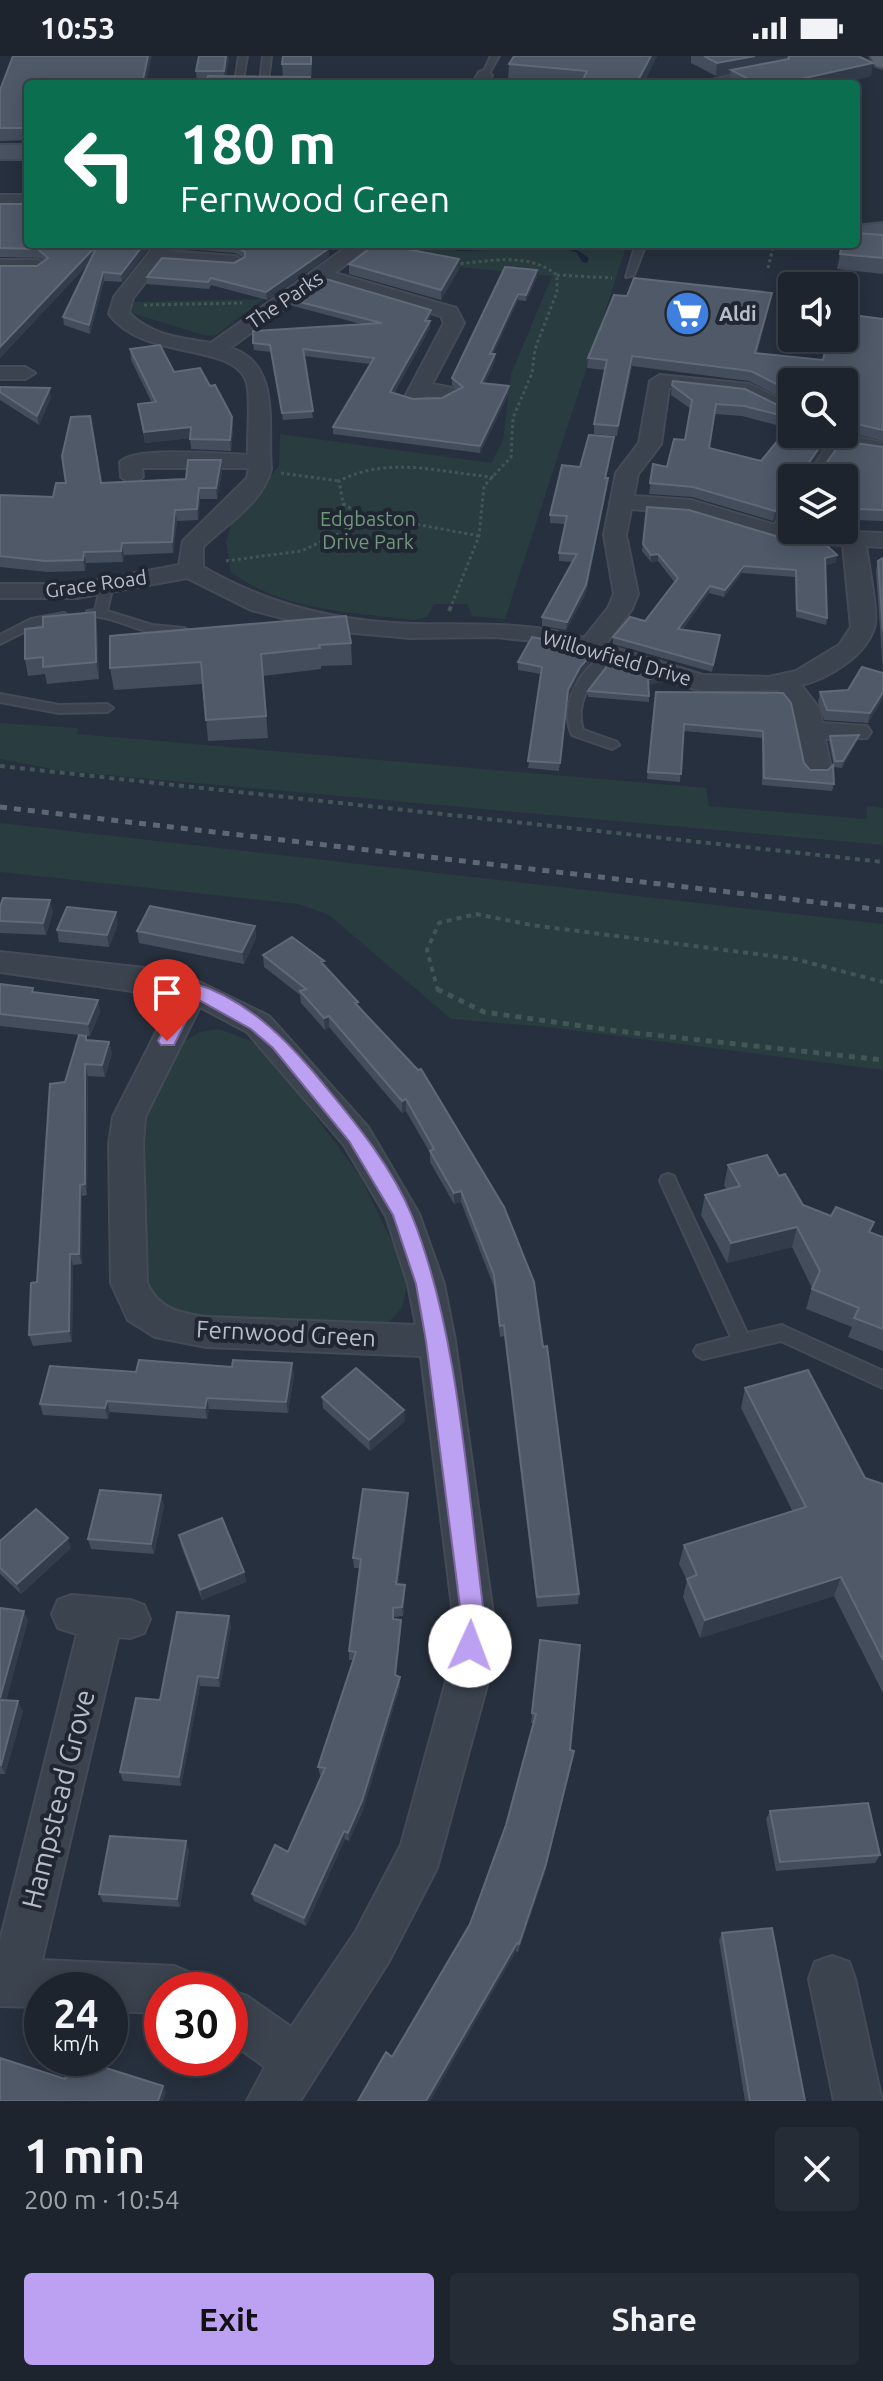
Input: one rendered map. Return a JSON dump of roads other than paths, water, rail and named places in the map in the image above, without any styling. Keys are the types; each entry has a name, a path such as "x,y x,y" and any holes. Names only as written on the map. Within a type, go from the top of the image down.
{"main road":[{"path":"880,56 883,62"},
{"path":"0,152 24,152"}],"street":[{"path":"0,200 24,200"},
{"name":"The Parks","path":"215,350 323,275 356,248"},
{"path":"191,570 191,546 235,505 259,466 255,377 235,359 215,350 147,338 125,322 119,306 161,250 235,262"},
{"path":"5,270 38,266"},
{"path":"323,275 449,312 454,323 418,393 450,393"},
{"path":"1,369 25,373"},
{"path":"600,651 626,594 615,535 627,473 650,444 660,381 749,390 778,406"},
{"path":"858,444 883,449"},
{"path":"131,464 185,459 259,466"},
{"path":"621,502 691,507 778,533"},
{"path":"858,539 883,540"},
{"name":"Willowfield Drive","path":"191,570 221,590 281,611 354,627 444,624 548,635 701,683 737,686 804,677 836,659 857,640 863,627 855,544"},
{"name":"Grace Road","path":"0,591 46,593 191,570"},
{"path":"784,681 806,708 818,768"},
{"path":"811,731 858,732"},
{"path":"0,962 145,979 193,990 258,1024 279,1044 356,1136 402,1214 426,1284 437,1341 473,1614 468,1678 421,1852 372,1947 271,2101"},
{"name":"Fernwood Green","path":"193,990 129,1117 126,1144 129,1283 141,1309 168,1326 206,1332 437,1341"},
{"name":"Hampstead Grove","path":"7,1982 101,1616"},
{"path":"832,1979 858,2101"},
{"path":"7,1982 144,1989"},
{"path":"248,2026 298,2061"}],"lane":[{"path":"239,80 243,56"},
{"path":"264,80 267,56"},
{"path":"482,80 495,56"},
{"path":"718,80 757,72"},
{"path":"629,275 639,248"},
{"path":"774,533 778,527"},
{"path":"100,613 107,585"},
{"path":"0,640 35,622 100,613 151,629 203,633"},
{"path":"600,651 578,694 573,723 577,732 612,745"},
{"path":"0,698 59,709 107,708"},
{"path":"668,1181 741,1340"},
{"path":"703,1351 782,1333 883,1380"}],"water":[{"path":"444,248 536,248 459,251"},
{"path":"564,248 574,248 589,258 587,263 582,262 577,253"}],"railway":[{"path":"0,807 883,910"}],"place":[{"name":"Aldi","path":"688,314"}],"park label":[{"name":"Edgbaston Drive Park","path":"368,530"}]}
